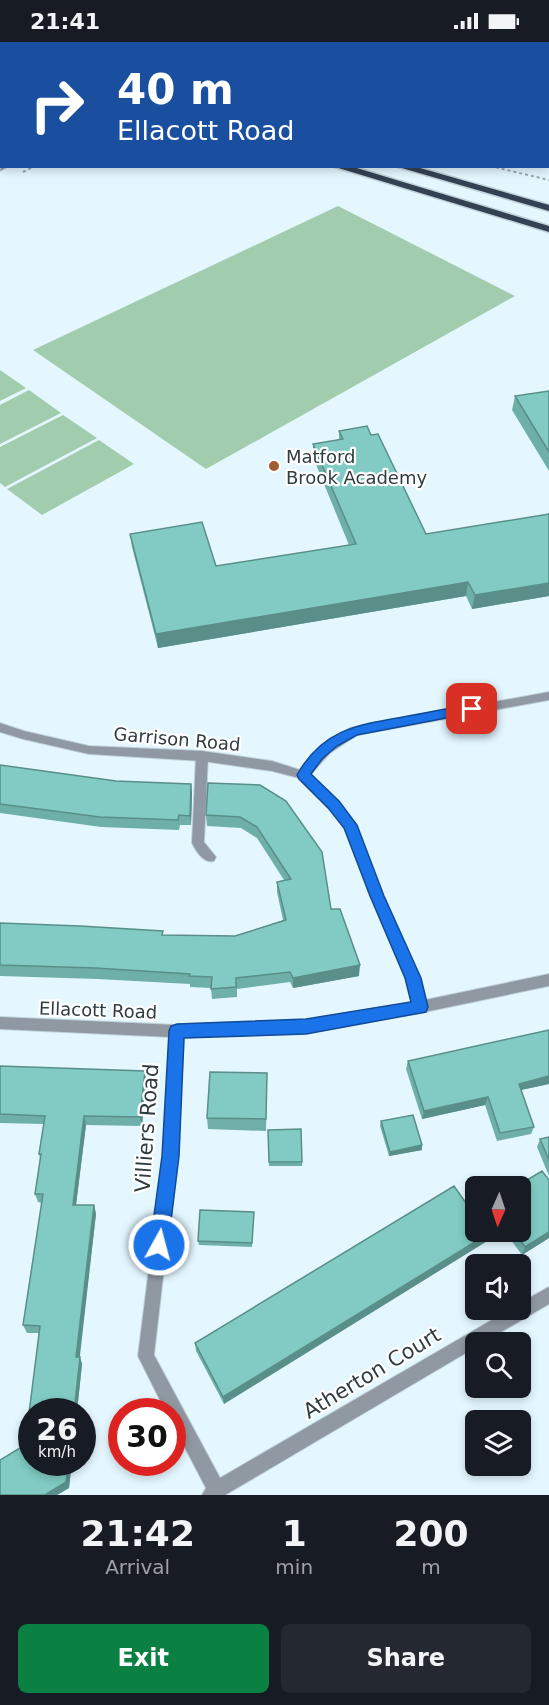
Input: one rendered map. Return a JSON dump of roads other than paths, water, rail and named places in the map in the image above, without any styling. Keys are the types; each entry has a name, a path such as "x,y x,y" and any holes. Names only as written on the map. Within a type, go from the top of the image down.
{"highway":[{"path":"344,168 549,229"},
{"path":"407,168 549,208"}],"street":[{"path":"303,775 325,749 354,731 549,696"},
{"name":"Garrison Road","path":"0,728 89,750 202,756 272,766 303,775 334,805 350,825 377,896 413,978 420,1007"},
{"path":"202,756 198,843 210,857"},
{"name":"Ellacott Road","path":"0,1023 177,1031 306,1026 420,1007 549,980"},
{"name":"Villiers Road","path":"177,1031 170,1156 146,1356 214,1493"},
{"name":"Atherton Court","path":"214,1493 549,1294"}],"place":[{"name":"Matford Brook Academy","path":"274,466"}]}
